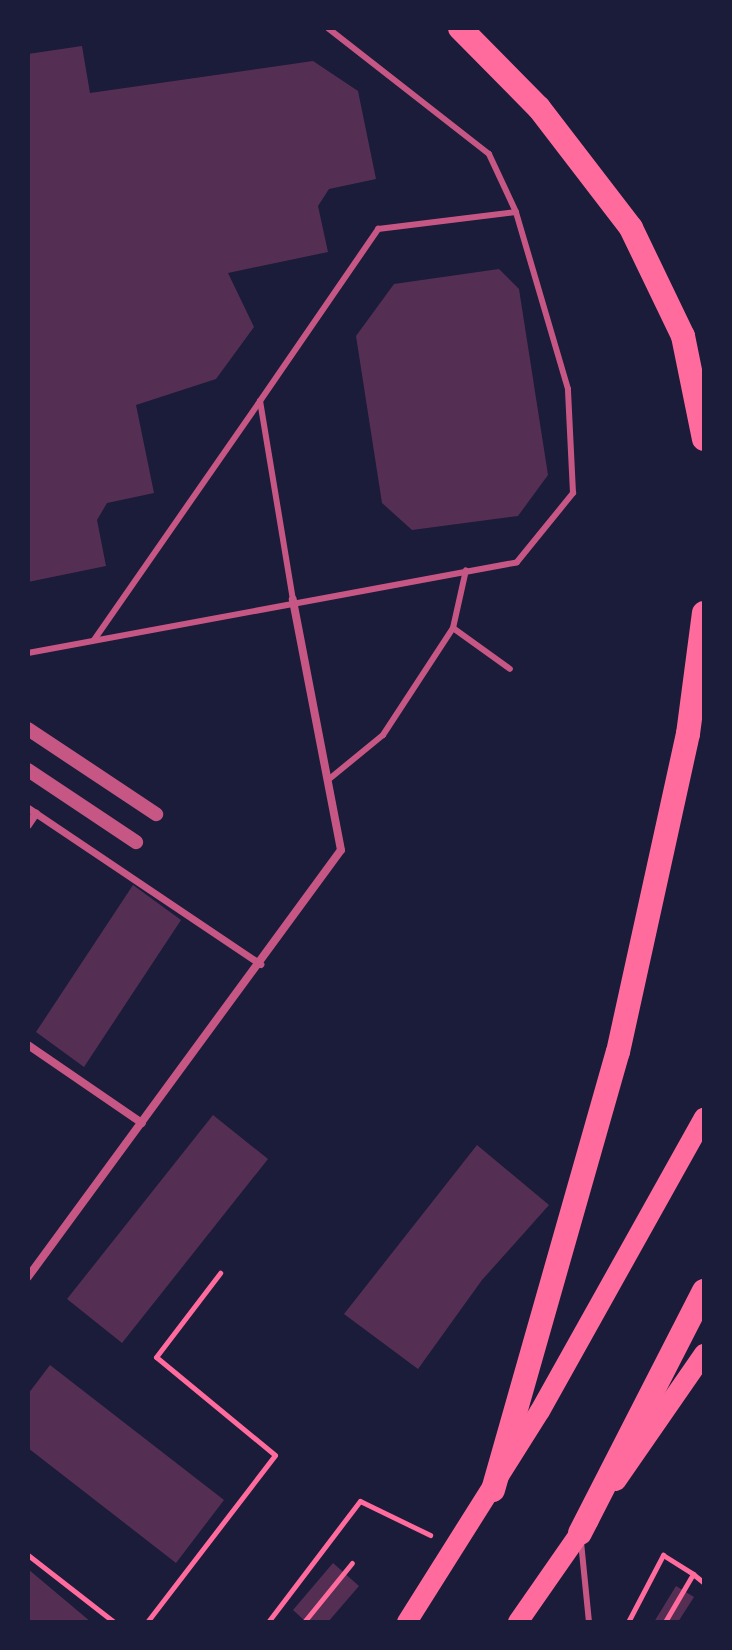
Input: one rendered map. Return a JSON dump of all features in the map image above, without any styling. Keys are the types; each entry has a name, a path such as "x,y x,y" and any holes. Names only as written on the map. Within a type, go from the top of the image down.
{"highway":[{"path":"460,28 539,108 631,228 683,336 704,439"},
{"path":"493,1490 618,1052 688,734 704,613"},
{"path":"580,1533 704,1291"}],"main road":[{"path":"407,1622 493,1490 704,1118"},
{"path":"518,1622 704,1354"}],"street":[{"path":"28,1277 341,850 293,600"},
{"path":"28,729 156,814"},
{"path":"28,770 136,842"},
{"path":"28,825 32,811 260,964"},
{"path":"28,1045 142,1123"}],"lane":[{"path":"28,653 293,600 517,562 573,493 568,389 516,212 489,154 328,28"},
{"path":"94,640 378,229 516,212"},
{"path":"260,401 293,600"},
{"path":"328,780 383,735 453,628 466,570"},
{"path":"453,628 510,669"},
{"path":"580,1533 589,1622"}],"path":[{"path":"147,1622 275,1455 156,1357 220,1273"},
{"path":"268,1622 360,1501 455,1550"},
{"path":"28,1555 114,1622"},
{"path":"628,1622 663,1555 704,1583"},
{"path":"304,1622 352,1563"},
{"path":"665,1622 693,1574"}],"building":[{"path":"82,46 90,93 313,61 358,91 376,179 329,189 318,206 328,252 228,273 254,327 216,379 136,405 154,493 107,503 97,520 106,566 28,582 28,54"},
{"path":"499,269 519,289 548,475 518,516 412,530 382,503 356,336 394,284"},
{"path":"133,885 181,920 84,1067 36,1032"},
{"path":"213,1115 268,1159 122,1343 67,1299"},
{"path":"477,1145 549,1205 482,1280 418,1369 344,1314"},
{"path":"50,1365 224,1500 176,1563 28,1448 28,1394"},
{"path":"333,1563 359,1586 328,1622 306,1622 293,1610"},
{"path":"28,1569 91,1622 28,1622"},
{"path":"676,1586 694,1597 678,1622 654,1622"}]}
